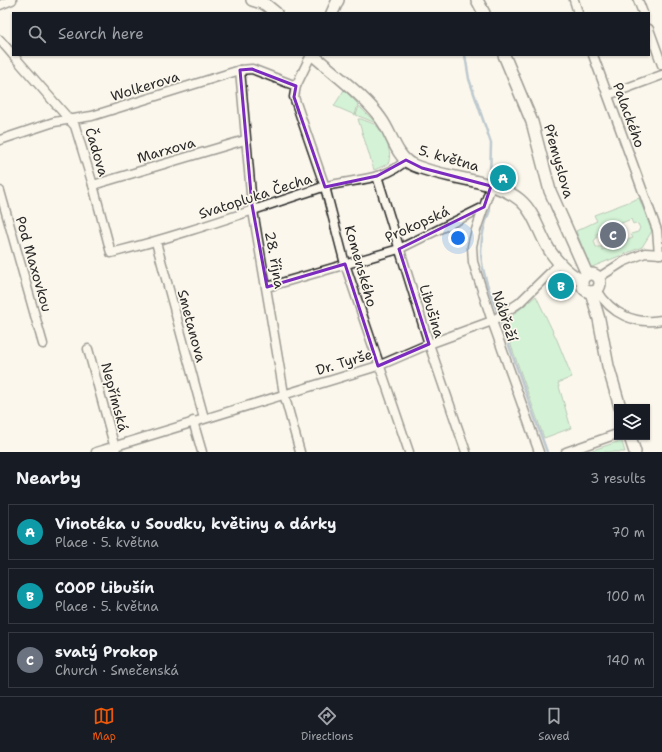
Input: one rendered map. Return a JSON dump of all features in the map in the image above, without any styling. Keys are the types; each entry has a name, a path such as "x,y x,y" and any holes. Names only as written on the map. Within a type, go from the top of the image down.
{"street":[{"path":"0,5 12,0"},
{"path":"252,0 265,4 275,12"},
{"path":"332,12 338,0"},
{"path":"477,0 483,12"},
{"path":"574,0 578,12"},
{"path":"638,0 643,12"},
{"path":"650,32 662,65"},
{"name":"Čadova","path":"0,40 12,54"},
{"name":"Čadova","path":"14,56 75,126 93,185 111,253"},
{"path":"296,86 311,56"},
{"name":"5. května","path":"313,56 376,112 406,160 422,168 491,186 518,198 524,204 546,246 560,263 573,276 584,277"},
{"name":"Přemyslova","path":"504,56 532,122 550,191 584,277 584,290 594,291"},
{"name":"Palackého","path":"593,56 657,230 660,254"},
{"name":"Wolkerova","path":"0,140 54,122 92,116 240,70 252,69 296,86"},
{"name":"28. října","path":"240,70 245,140 254,212 284,394 300,452"},
{"path":"608,95 662,75"},
{"name":"Komenského","path":"296,86 294,97 325,187 345,264 378,366 409,452"},
{"name":"Marxova","path":"93,185 245,140"},
{"name":"Svatopluka Čecha","path":"111,253 156,242 254,212 325,187 377,176 394,169 406,160"},
{"name":"Libušina","path":"377,176 429,344 466,452"},
{"name":"Nábřeží","path":"491,186 472,246 473,262 492,321 539,452"},
{"name":"Pod Maxovkou","path":"0,191 43,344"},
{"name":"Prokopská","path":"267,287 399,249 484,207"},
{"name":"Smetanova","path":"156,242 204,418"},
{"path":"584,277 593,274 598,278 624,262 645,253 660,254"},
{"name":"Dr. Tyrše","path":"96,452 116,449 194,421 378,366 429,344 492,321 519,303 560,263"},
{"name":"Přemyslova","path":"594,291 600,284 598,278"},
{"path":"594,291 618,313 636,321 662,320"},
{"name":"Přemyslova","path":"594,291 608,366 619,404"},
{"name":"Nepřímská","path":"88,349 116,449"},
{"path":"194,421 202,452"},
{"path":"566,452 614,435"},
{"path":"631,440 635,452"}],"highlighted area":[{"path":"252,69 296,86 294,97 325,187 377,176 406,160 422,168 491,186 484,207 399,249 429,344 378,366 345,264 267,287 252,205 240,70"}],"green space":[{"path":"344,90 358,104 355,115 334,106"},
{"path":"359,106 376,123 356,115"},
{"path":"358,119 374,124 381,131 389,150 390,155 388,164 374,170"},
{"path":"639,198 652,231 642,247 592,267 590,266 576,231 597,221 594,215","holes":["631,219 633,224 638,224 640,228 638,232 631,234 633,238 602,250 602,247 596,247 594,241 597,237 596,234"]},
{"path":"536,296 557,340 572,377 558,383 571,428 544,438 503,323"},
{"path":"620,441 622,442 625,452 587,452"}],"waterway":[{"path":"465,56 469,79 491,143 490,179"},
{"path":"490,210 482,238 481,250 484,273 497,312"},
{"path":"501,323 547,452"}],"place":[{"name":"Vinotéka u Soudku, květiny a dárky","path":"503,178"},
{"name":"svatý Prokop","path":"613,235"},
{"name":"COOP Libušín","path":"561,286"}]}
